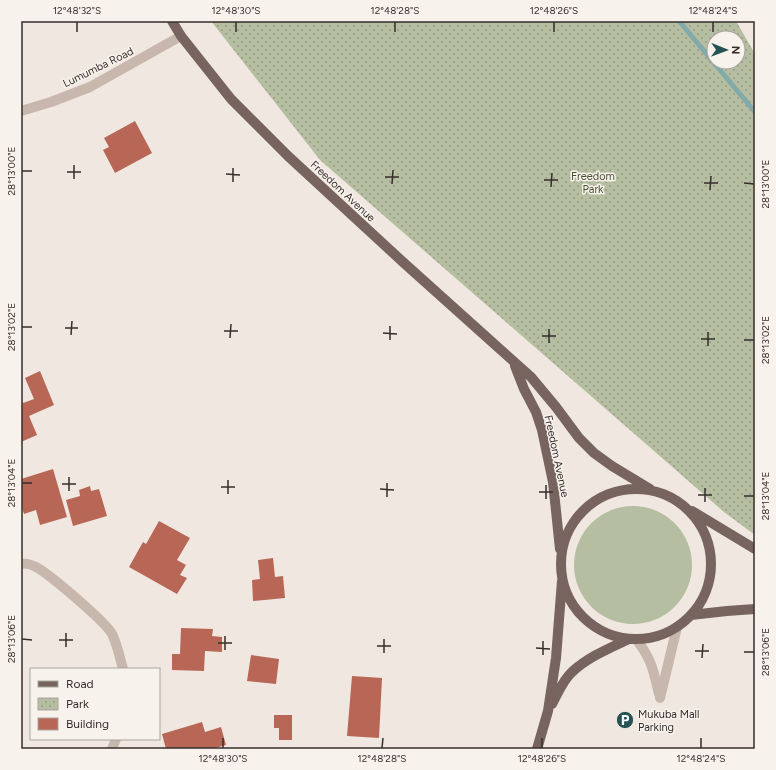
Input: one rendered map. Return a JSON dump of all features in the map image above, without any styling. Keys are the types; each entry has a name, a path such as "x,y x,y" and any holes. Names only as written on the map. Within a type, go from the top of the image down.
{"main road":[{"name":"Freedom Avenue","path":"172,21 181,36 231,99 288,156 531,378 556,407 579,438 594,453 650,490"},
{"name":"Freedom Avenue","path":"514,364 524,389 536,412 542,430 553,482 561,557"},
{"path":"537,749 548,711 556,658 562,577 561,557 566,536 576,518 591,503 609,493 630,488 650,490 670,496 755,549"},
{"path":"562,577 568,596 579,612 593,626 610,635 633,639 650,638 664,634 677,627 691,615 704,596 711,573 710,549 702,527 687,508"},
{"path":"691,615 755,610"},
{"path":"548,711 563,683 572,672 591,658 633,639"}],"street":[{"name":"Lumumba Road","path":"21,111 51,102 90,87 181,36"},
{"path":"21,564 24,563 36,566 102,622 112,633 123,668"},
{"path":"633,639 646,652 653,667 660,698 677,627"}],"green space":[{"name":"Freedom Park","path":"211,21 736,21 741,30 706,30 706,70 746,70 746,38 755,54 755,535 724,512 320,160"},
{"path":"633,506 655,511 666,516 682,532 687,543 692,565 687,587 682,598 666,614 655,619 633,624 611,619 600,614 584,598 579,587 574,565 579,543 584,532 600,516 611,511"}],"building":[{"path":"135,121 152,153 115,173 103,150 109,147 104,138"},
{"path":"40,371 54,405 29,416 37,435 21,442 21,398 23,403 34,399 25,378"},
{"path":"53,469 67,517 40,525 36,510 24,514 21,505 21,479"},
{"path":"90,486 91,491 99,489 107,516 73,526 66,500 80,496 79,490"},
{"path":"159,521 190,538 177,560 186,565 180,575 187,578 177,594 129,567 143,542 146,544"},
{"path":"273,558 275,577 283,576 285,598 253,601 252,580 260,579 258,560"},
{"path":"181,628 213,629 212,636 222,637 222,652 205,651 204,671 172,670 172,654 180,654"},
{"path":"251,655 279,659 276,684 247,681"},
{"path":"352,676 382,678 379,738 347,736"},
{"path":"274,715 292,715 292,740 279,740 279,728 274,728"},
{"path":"202,722 205,732 221,727 226,745 212,749 166,749 162,734"}],"waterway":[{"path":"679,21 755,112"}],"place":[{"name":"Mukuba Mall Parking","path":"625,720"}]}
